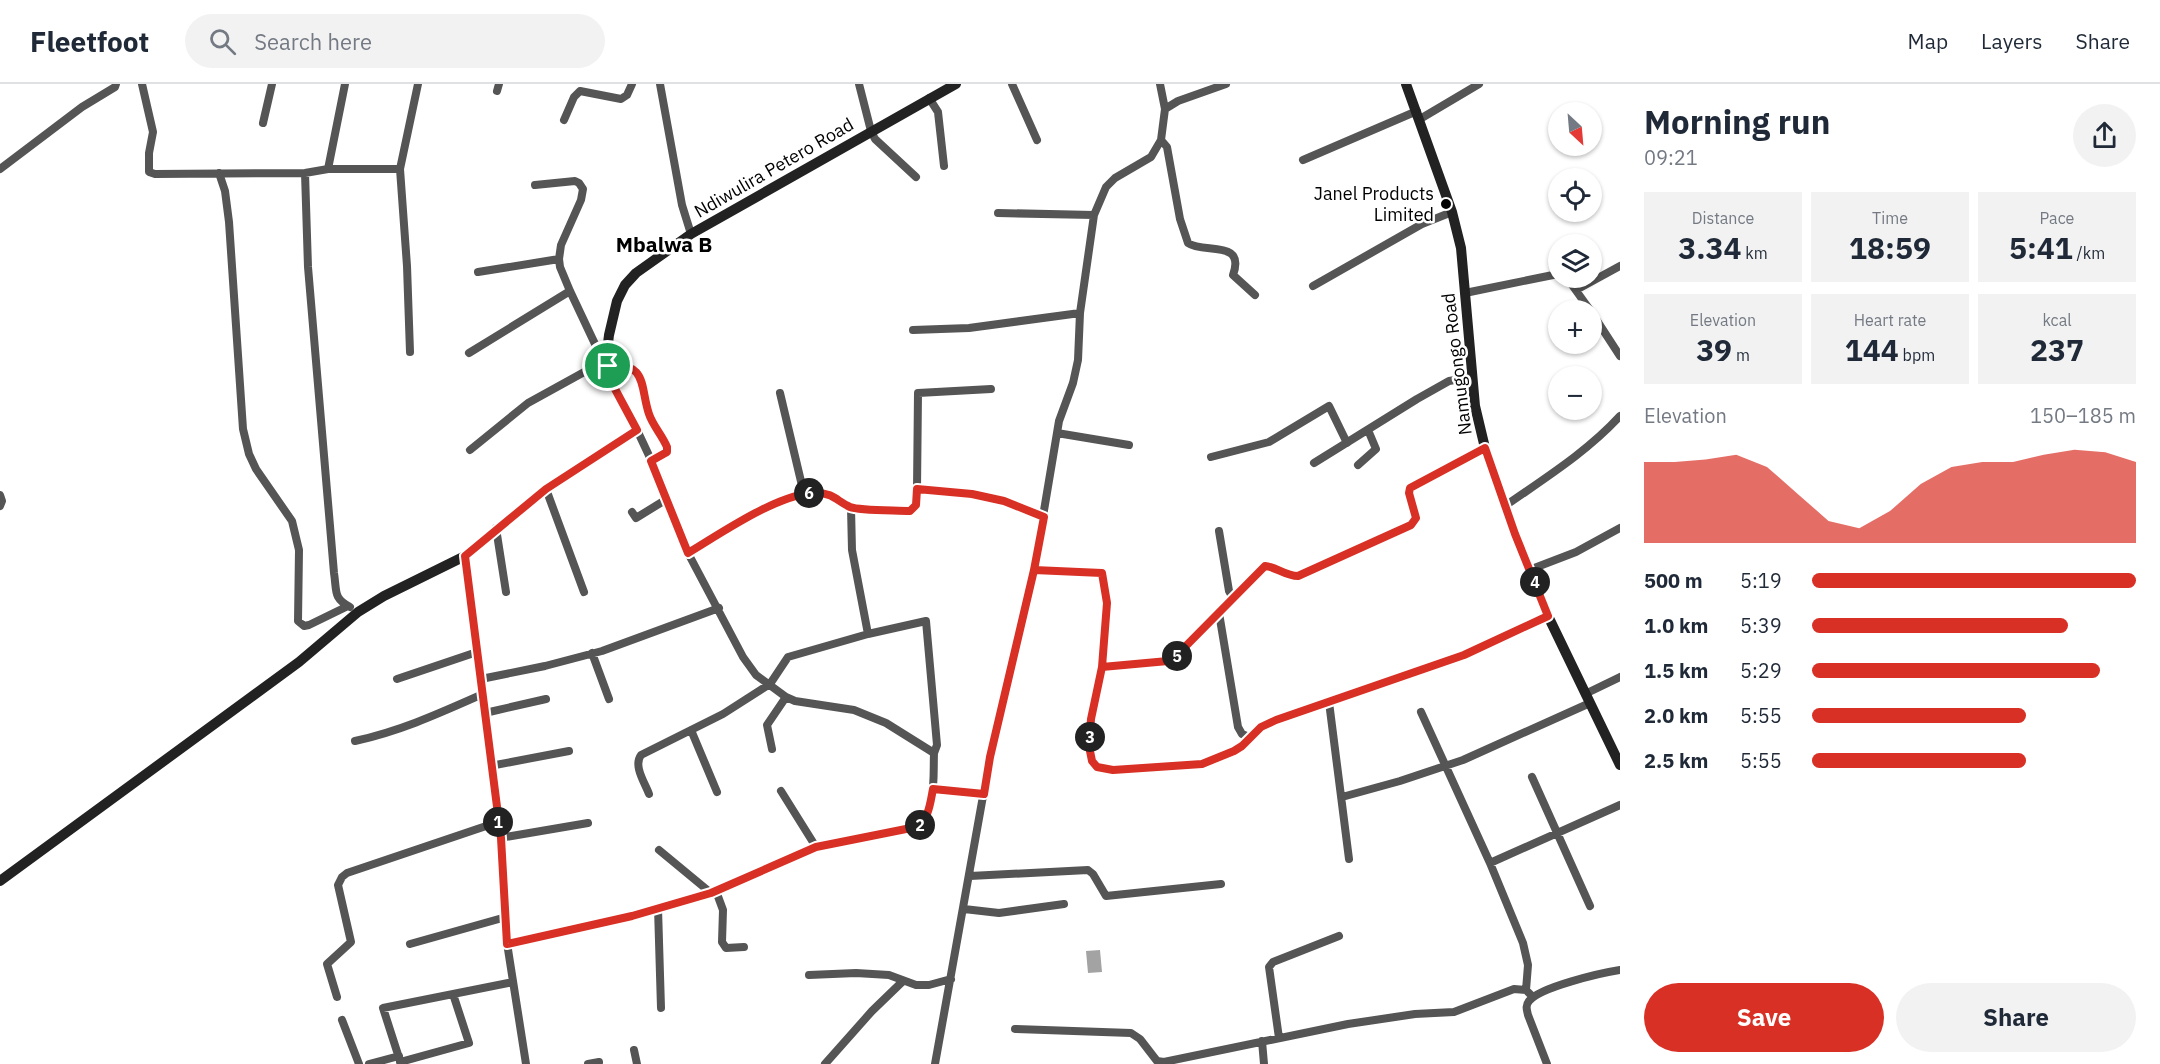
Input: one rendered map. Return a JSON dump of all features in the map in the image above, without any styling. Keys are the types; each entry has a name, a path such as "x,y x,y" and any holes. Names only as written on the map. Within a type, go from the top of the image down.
{"street":[{"path":"0,169 82,107 117,84"},
{"path":"142,84 153,132 149,153 149,172 155,174 305,173 328,169 400,169"},
{"path":"263,123 272,84"},
{"path":"328,169 345,84"},
{"path":"410,352 400,169 418,84"},
{"path":"564,120 574,97 580,91 621,99 627,95 632,84"},
{"path":"660,84 682,205 691,234"},
{"path":"859,84 871,131 883,147 916,177"},
{"name":"Ndiwulira Petero Road","path":"637,430 615,389 606,362 609,335 617,301 625,285 636,273 691,234 956,84"},
{"path":"1012,84 1037,140"},
{"path":"935,1064 990,757 1034,570 1059,421 1073,383 1078,360 1080,313 1094,215 1106,187 1115,178 1151,157 1161,140 1165,109 1160,84"},
{"path":"1165,109 1178,101 1226,84"},
{"name":"Namugongo Road","path":"1406,84 1452,212 1461,248 1475,406 1485,448 1548,616 1620,765"},
{"path":"1303,160 1418,115 1479,84"},
{"path":"929,98 938,112 944,166"},
{"path":"1161,140 1167,147 1180,219 1188,243 1229,252 1234,257 1236,265 1233,275 1255,296"},
{"path":"219,173 225,191 230,222 243,429 249,454 256,469 292,521 299,550 298,621 303,626 309,625 348,606"},
{"path":"305,173 308,267 334,573 337,597 340,602 358,612"},
{"path":"535,185 576,182 583,189 581,200 561,245 560,267 606,362 633,368 642,380 650,417 667,447 667,452 651,461"},
{"path":"1313,286 1422,224 1452,212"},
{"path":"998,213 1094,215"},
{"path":"478,272 559,259"},
{"path":"1583,300 1576,290 1620,266"},
{"path":"1465,293 1548,276"},
{"path":"469,353 570,291"},
{"path":"913,330 969,328 1080,313"},
{"path":"1602,329 1620,356"},
{"path":"470,450 528,403 606,362"},
{"path":"1314,463 1449,381 1473,377"},
{"path":"688,553 744,519 804,494 827,494 838,498 851,508 910,511 916,505 918,393 991,389"},
{"path":"780,393 804,494"},
{"path":"1211,457 1269,442 1329,406 1347,443"},
{"path":"1505,506 1569,461 1603,434 1620,416"},
{"path":"0,881 299,663 358,612 384,596 465,556 496,528 546,489 637,430 688,553 750,668 786,697 854,710 886,723 934,753"},
{"path":"1358,465 1376,449 1368,430"},
{"path":"1057,433 1129,446"},
{"path":"1102,667 1168,661 1175,657 1265,566 1272,566 1290,576 1298,576 1411,525 1416,518 1409,493 1410,488 1485,448"},
{"path":"546,489 584,592"},
{"path":"917,489 972,494 1004,501 1044,517"},
{"path":"0,495 2,501 0,506"},
{"path":"632,512 636,518 667,500"},
{"path":"851,508 852,550 868,634"},
{"path":"496,528 506,592"},
{"path":"1530,570 1576,552 1620,528"},
{"path":"1219,531 1229,591 1233,598"},
{"path":"465,556 501,838 507,944 526,1064"},
{"path":"1034,570 1102,573 1107,603 1102,667 1091,719 1089,746 1092,761 1097,767 1113,770 1202,764 1234,751 1261,727 1276,720 1464,655 1548,616"},
{"path":"481,679 545,666 592,653 719,608"},
{"path":"1219,613 1238,727 1242,734 1249,737"},
{"path":"507,944 623,918 713,892 816,847 916,827 924,822 929,811 933,789 934,753 937,746 926,621 868,634 788,657 770,684 723,714 640,754 638,766 649,794"},
{"path":"397,679 477,652"},
{"path":"592,653 609,699"},
{"path":"1342,797 1400,781 1491,748 1587,698 1620,677"},
{"path":"355,741 396,731 483,693"},
{"path":"772,749 767,724 786,697"},
{"path":"485,713 546,699"},
{"path":"1329,702 1349,859"},
{"path":"1420,712 1490,863 1527,953 1526,990"},
{"path":"691,730 717,792"},
{"path":"490,766 569,751"},
{"path":"1532,777 1590,906"},
{"path":"933,789 984,794"},
{"path":"781,791 816,847"},
{"path":"1490,863 1620,805"},
{"path":"337,997 327,964 351,942 338,885 342,877 347,873 498,822"},
{"path":"501,838 588,823"},
{"path":"658,850 713,892 723,910 722,942 726,948 744,947"},
{"path":"970,876 1088,870 1093,874 1106,896 1221,884"},
{"path":"964,909 999,913 1064,904"},
{"path":"658,908 661,1008"},
{"path":"410,944 506,917"},
{"path":"1279,1038 1269,967 1273,962 1339,936"},
{"path":"1547,1064 1526,1007 1533,997 1570,982 1603,972 1620,970"},
{"path":"809,975 856,973 889,975 902,982 916,985 929,985 951,979"},
{"path":"400,1060 383,1008 513,982"},
{"path":"825,1064 872,1011 902,982"},
{"path":"1015,1029 1131,1033 1140,1039 1157,1061 1164,1062 1348,1024 1415,1014 1454,1012 1514,989 1526,990 1533,997"},
{"path":"369,1064 400,1060 469,1043 453,994"},
{"path":"342,1020 359,1064"},
{"path":"1262,1041 1264,1064"},
{"path":"634,1050 637,1064"},
{"path":"588,1064 599,1062"}],"shaded area":[{"path":"1100,950 1102,972 1088,973 1086,951"}],"place":[{"name":"Janel Products Limited","path":"1446,204"}],"district":[{"name":"Mbalwa B","path":"664,245"}],"route":[{"path":"608,366 615,389 637,430 546,489 496,528 465,556 501,838 507,944 632,916 711,893 816,847 916,827 924,822 929,811 933,789 984,794 990,757 1034,570 1102,573 1107,603 1100,684 1091,719 1089,746 1092,761 1097,767 1113,770 1202,764 1234,751 1261,727 1276,720 1464,655 1548,616 1515,534 1485,448 1410,488 1409,493 1416,516 1415,522 1411,525 1298,576 1290,576 1272,566 1265,566 1175,657 1168,661 1102,667 1107,603 1102,573 1034,570 1044,517 1004,501 972,494 917,489 916,505 910,511 851,508 838,498 827,494 804,494 770,506 744,519 688,553 651,461 667,452 667,447 650,417 642,380 633,368 608,366"}]}
